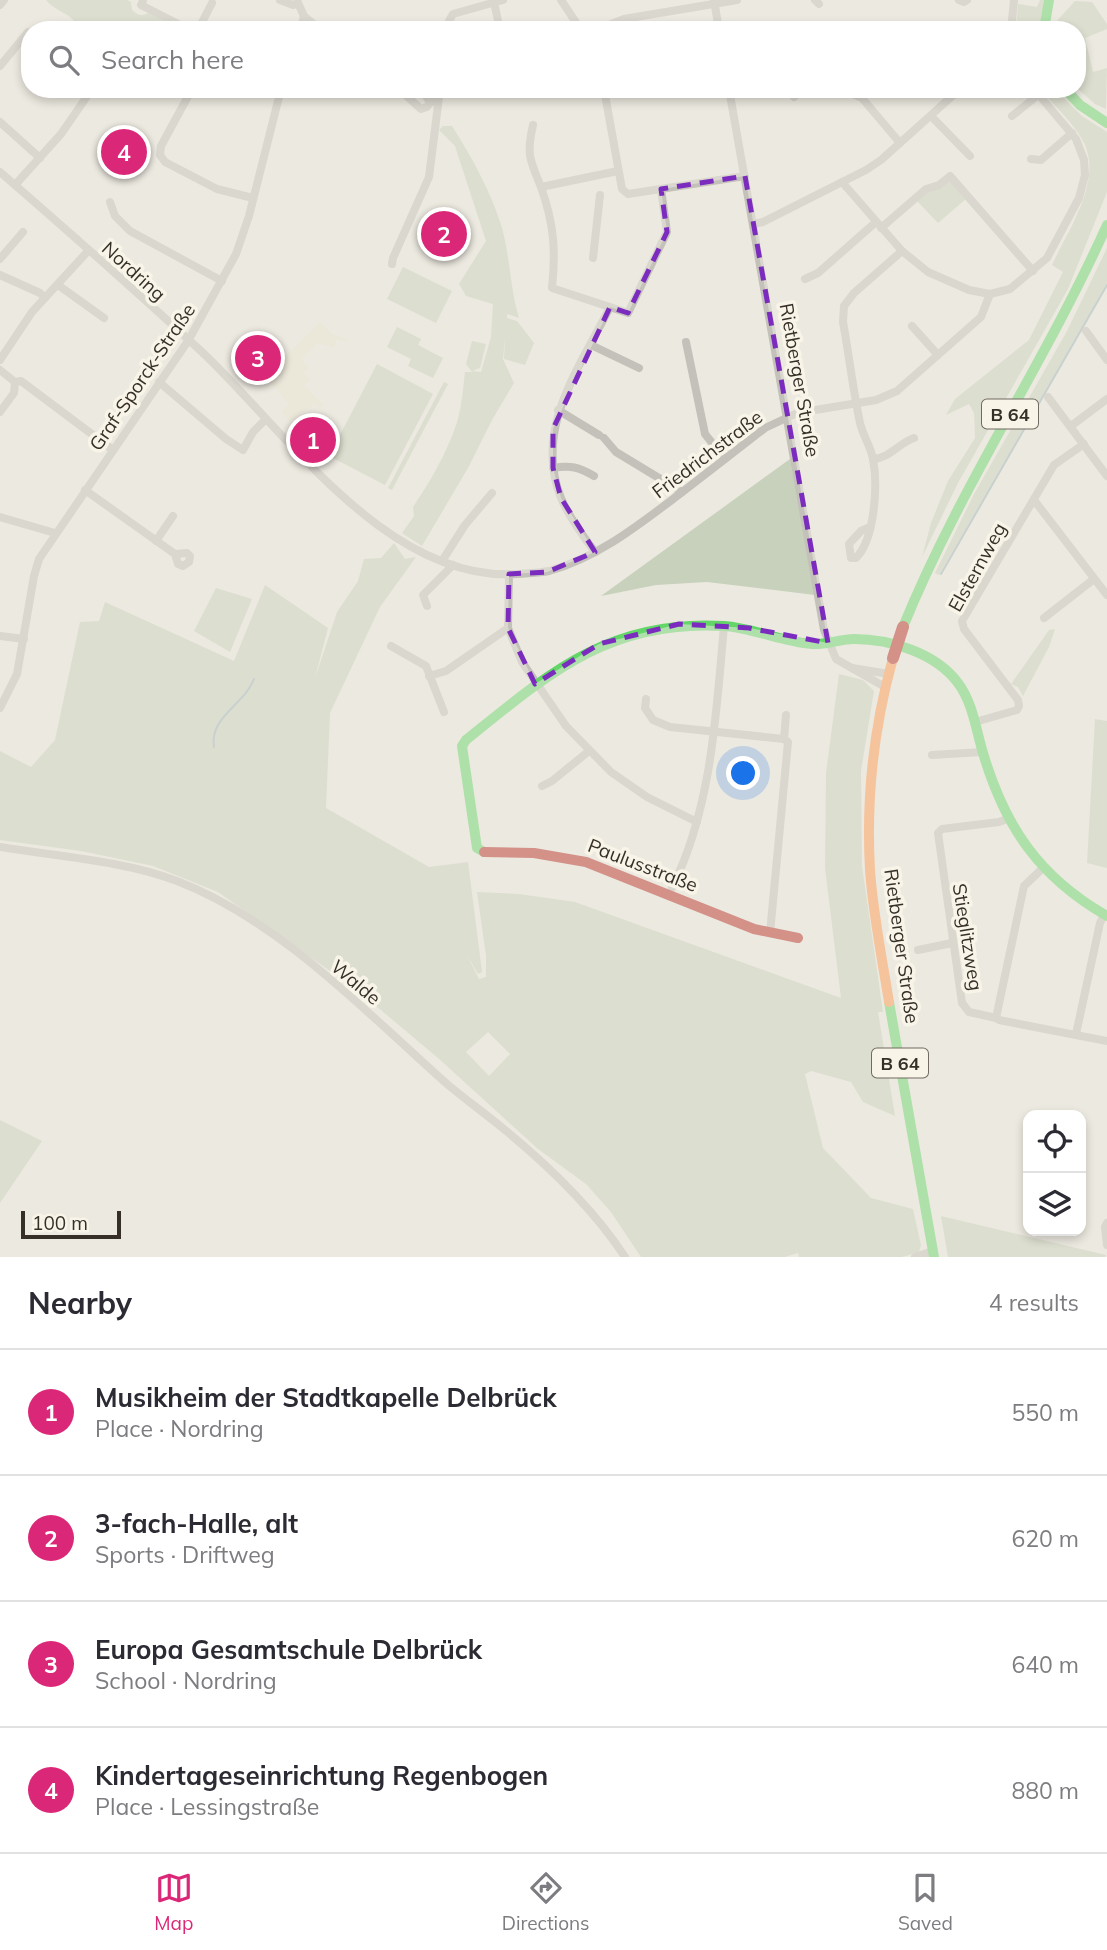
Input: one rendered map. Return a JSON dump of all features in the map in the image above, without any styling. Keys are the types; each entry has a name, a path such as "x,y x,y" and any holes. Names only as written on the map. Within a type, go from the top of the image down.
{"street":[{"path":"0,5 4,0"},
{"path":"144,0 141,5 172,21"},
{"path":"280,0 293,5 299,1 304,16 310,21"},
{"path":"561,0 575,21"},
{"path":"619,21 737,0"},
{"path":"959,0 967,0"},
{"path":"1012,21 1014,0"},
{"path":"1046,21 1049,0"},
{"path":"449,21 453,14 498,1 499,21"},
{"path":"714,2 717,21"},
{"path":"203,21 212,3"},
{"path":"303,21 304,16"},
{"path":"0,66 21,40"},
{"path":"15,185 61,134 86,98"},
{"path":"187,98 161,146 160,155 165,162 217,189 253,198"},
{"name":"Graf-Sporck-Straße","path":"0,708 17,674 39,559 188,341 222,281 236,254 279,98"},
{"path":"409,98 421,108 434,102"},
{"path":"392,264 429,177 436,98"},
{"path":"606,98 622,190 628,194 745,176"},
{"name":"Rietberger Straße","path":"731,98 828,643 834,657 885,687"},
{"path":"862,98 900,143"},
{"path":"753,224 763,222 866,170 900,143 948,98"},
{"path":"1012,116 1030,98"},
{"path":"842,181 902,251 928,272 947,282 990,294 1010,289 1047,258 1082,190 1085,175 1084,160 1072,133 1041,98"},
{"path":"1073,98 1080,105 1105,119"},
{"path":"930,116 970,156"},
{"path":"0,122 40,158"},
{"path":"533,125 528,155 550,213 555,242 552,288 628,313 667,232 661,189"},
{"path":"1031,159 1041,160 1072,133"},
{"path":"541,187 618,171"},
{"name":"Nordring","path":"0,172 188,341 344,498 399,538 442,561"},
{"path":"805,279 818,273 926,188 939,185 950,176 1033,271"},
{"path":"593,258 600,195"},
{"path":"110,202 115,216 130,231 222,281"},
{"name":"Rietberger Straße","path":"915,1257 933,1254 876,926 870,868 871,772 885,687 892,658 914,598 947,527 1065,316 1107,225"},
{"path":"0,259 23,232"},
{"path":"0,360 21,327 88,251"},
{"path":"870,527 874,512 873,459 861,426 843,322 844,306 854,293 902,251"},
{"path":"0,275 40,293 45,298"},
{"path":"58,285 104,318"},
{"name":"Friedrichstraße","path":"453,565 485,573 547,572 595,552 634,529 765,428 786,416 876,400 897,391 981,317 990,294"},
{"path":"595,552 575,525 561,498 553,468 553,429 558,410 610,307"},
{"path":"912,326 938,355"},
{"path":"1086,331 1107,360"},
{"path":"687,342 705,435 725,459"},
{"path":"591,345 639,368"},
{"path":"0,370 15,382 21,381 113,450"},
{"path":"0,412 14,393 15,382"},
{"path":"159,382 226,439 243,450 253,432 266,419"},
{"path":"1048,397 1107,476"},
{"path":"1070,426 1107,399"},
{"path":"558,410 601,437 616,452 682,492"},
{"path":"873,459 883,459 905,441 914,438"},
{"name":"Elsternweg","path":"975,722 1017,710 1019,706 1018,700 964,629 962,621 1054,465 1084,444"},
{"path":"553,468 579,467 594,476"},
{"path":"85,490 174,554"},
{"path":"428,606 423,595 453,565 442,561 465,525 492,493"},
{"path":"1034,500 1107,595"},
{"path":"156,541 173,516"},
{"path":"0,517 55,533"},
{"path":"509,574 508,628 522,662 535,684 566,726 611,772 647,797 697,822"},
{"path":"1044,618 1094,579"},
{"path":"535,684 599,644 637,631 679,624 749,628 795,643 828,643 849,639 876,641 935,661 959,685 970,705 994,788 1021,843 1068,891 1105,915 1100,923 1076,1034"},
{"path":"670,893 697,822 714,732 724,626"},
{"path":"429,676 446,670 508,628"},
{"path":"0,636 24,639"},
{"path":"391,646 426,666 444,712"},
{"path":"849,668 889,674"},
{"name":"Paulusstraße","path":"535,684 462,746 476,843 481,852 534,853 586,862 670,893 754,929 798,938"},
{"path":"646,699 645,708 653,720 670,727 784,739 788,742 770,933"},
{"path":"784,739 786,715"},
{"path":"542,786 589,751"},
{"path":"932,755 983,752"},
{"name":"Stieglitzweg","path":"1007,818 999,822 942,830 938,833 952,943 965,1009 969,1012 996,1018 1024,886 1043,868"},
{"name":"Walde","path":"0,848 151,871 202,891 245,915 346,992 450,1086 536,1156 578,1196 600,1221 625,1257"},
{"path":"918,950 952,943"},
{"path":"996,1018 1107,1041"},
{"path":"1107,1223 1107,1245"}],"highlighted area":[{"path":"745,176 828,643 749,628 679,624 599,644 535,684 508,628 509,574 547,572 595,552 561,498 553,468 553,429 610,307 628,313 667,232 661,189"}],"green space":[{"path":"46,0 127,0 131,2 132,10 138,14 148,13 164,21 74,21"},
{"path":"1040,0 1044,0 1041,21 1017,21 1018,4 1037,7"},
{"path":"1075,1 1092,2 1107,24 1107,29 1086,38 1086,21 1057,21"},
{"path":"1086,42 1093,72 1107,68 1106,109 1086,96"},
{"path":"1048,98 1064,98 1082,116 1107,132 1107,192 1068,289 958,483 922,557 931,523 948,481 975,438 974,413 969,404 946,415 955,399 1029,340 1063,272 1052,265 1082,201 1089,167 1087,151 1080,136"},
{"path":"443,126 452,126 487,188 505,239 519,318 507,314 507,318 517,321 534,343 525,365 504,359 505,338 503,359 514,383 422,546 402,533 414,516 413,507 438,466 453,433 460,410 465,372 472,372 466,364 472,341 486,344 480,368 472,371 481,372 491,337 493,304 466,296 459,284 486,241 455,146 439,130"},
{"path":"950,179 967,198 938,223 916,200 928,189"},
{"path":"1107,248 1107,283 939,575 935,573 974,494 1067,331"},
{"path":"403,267 452,291 436,323 387,299"},
{"path":"397,327 421,339 418,345 443,358 433,378 408,366 411,359 387,347"},
{"path":"377,364 433,394 385,485 329,456"},
{"path":"444,382 448,384 392,490 388,488"},
{"path":"790,459 815,595 707,582 656,585 601,596"},
{"path":"394,543 405,559 416,557 380,607 330,713 326,808 429,867 468,862 482,972 478,974 467,955 479,979 486,977 486,956 477,892 519,894 575,902 841,998 825,868 826,773 839,674 863,680 874,691 861,771 862,866 883,1012 878,1012 895,1116 863,1102 851,1082 811,1071 805,1074 823,1148 871,1198 913,1209 921,1245 919,1252 902,1257 799,1257 798,1253 785,1257 641,1257 611,1212 586,1184 538,1149 438,1058 357,990 218,892 153,866 81,851 0,840 0,751 31,767 55,740 80,622 99,621 105,602 234,661 265,585 328,628 315,678 337,612 358,581 364,559 381,558","holes":["488,1032 510,1054 489,1076 466,1052"]},
{"path":"216,588 252,599 230,652 194,631"},
{"path":"1055,629 1049,647 1023,696 1018,687 1011,684 1049,630"},
{"path":"1095,719 1107,721 1107,868 1087,863"},
{"path":"0,1120 42,1141 0,1203"},
{"path":"941,1216 1106,1255 1105,1257 948,1257"}],"shaded area":[{"path":"320,322 332,334 350,340 337,339 334,348 318,343 301,359 309,368 304,373 310,379 304,386 324,405 320,409 314,404 290,422 281,412 289,404 261,372 266,367 270,371"}],"waterway":[{"path":"941,574 1107,285"},
{"path":"214,747 217,727 254,679"}],"traffic: fast":[{"path":"1046,21 1049,0"},
{"path":"1073,98 1107,123"},
{"path":"903,627 950,525 1057,326 1107,225"},
{"path":"484,852 477,848 462,746 525,693 583,655 614,641 647,631 684,626 735,627 812,644 849,639 868,640 911,650 938,663 949,672 971,708 992,780 1014,827 1044,867 1083,901 1107,916"},
{"path":"889,1002 934,1257"}],"traffic: slow":[{"path":"889,1002 871,886 869,816 876,736 893,658"}],"traffic: jam":[{"path":"893,658 903,627"},
{"path":"484,852 534,853 586,862 754,929 798,938"}],"place":[{"name":"Kindertageseinrichtung Regenbogen","path":"124,152"},
{"name":"3-fach-Halle, alt","path":"444,234"},
{"name":"Europa Gesamtschule Delbrück","path":"258,358"},
{"name":"Musikheim der Stadtkapelle Delbrück","path":"313,440"}]}
